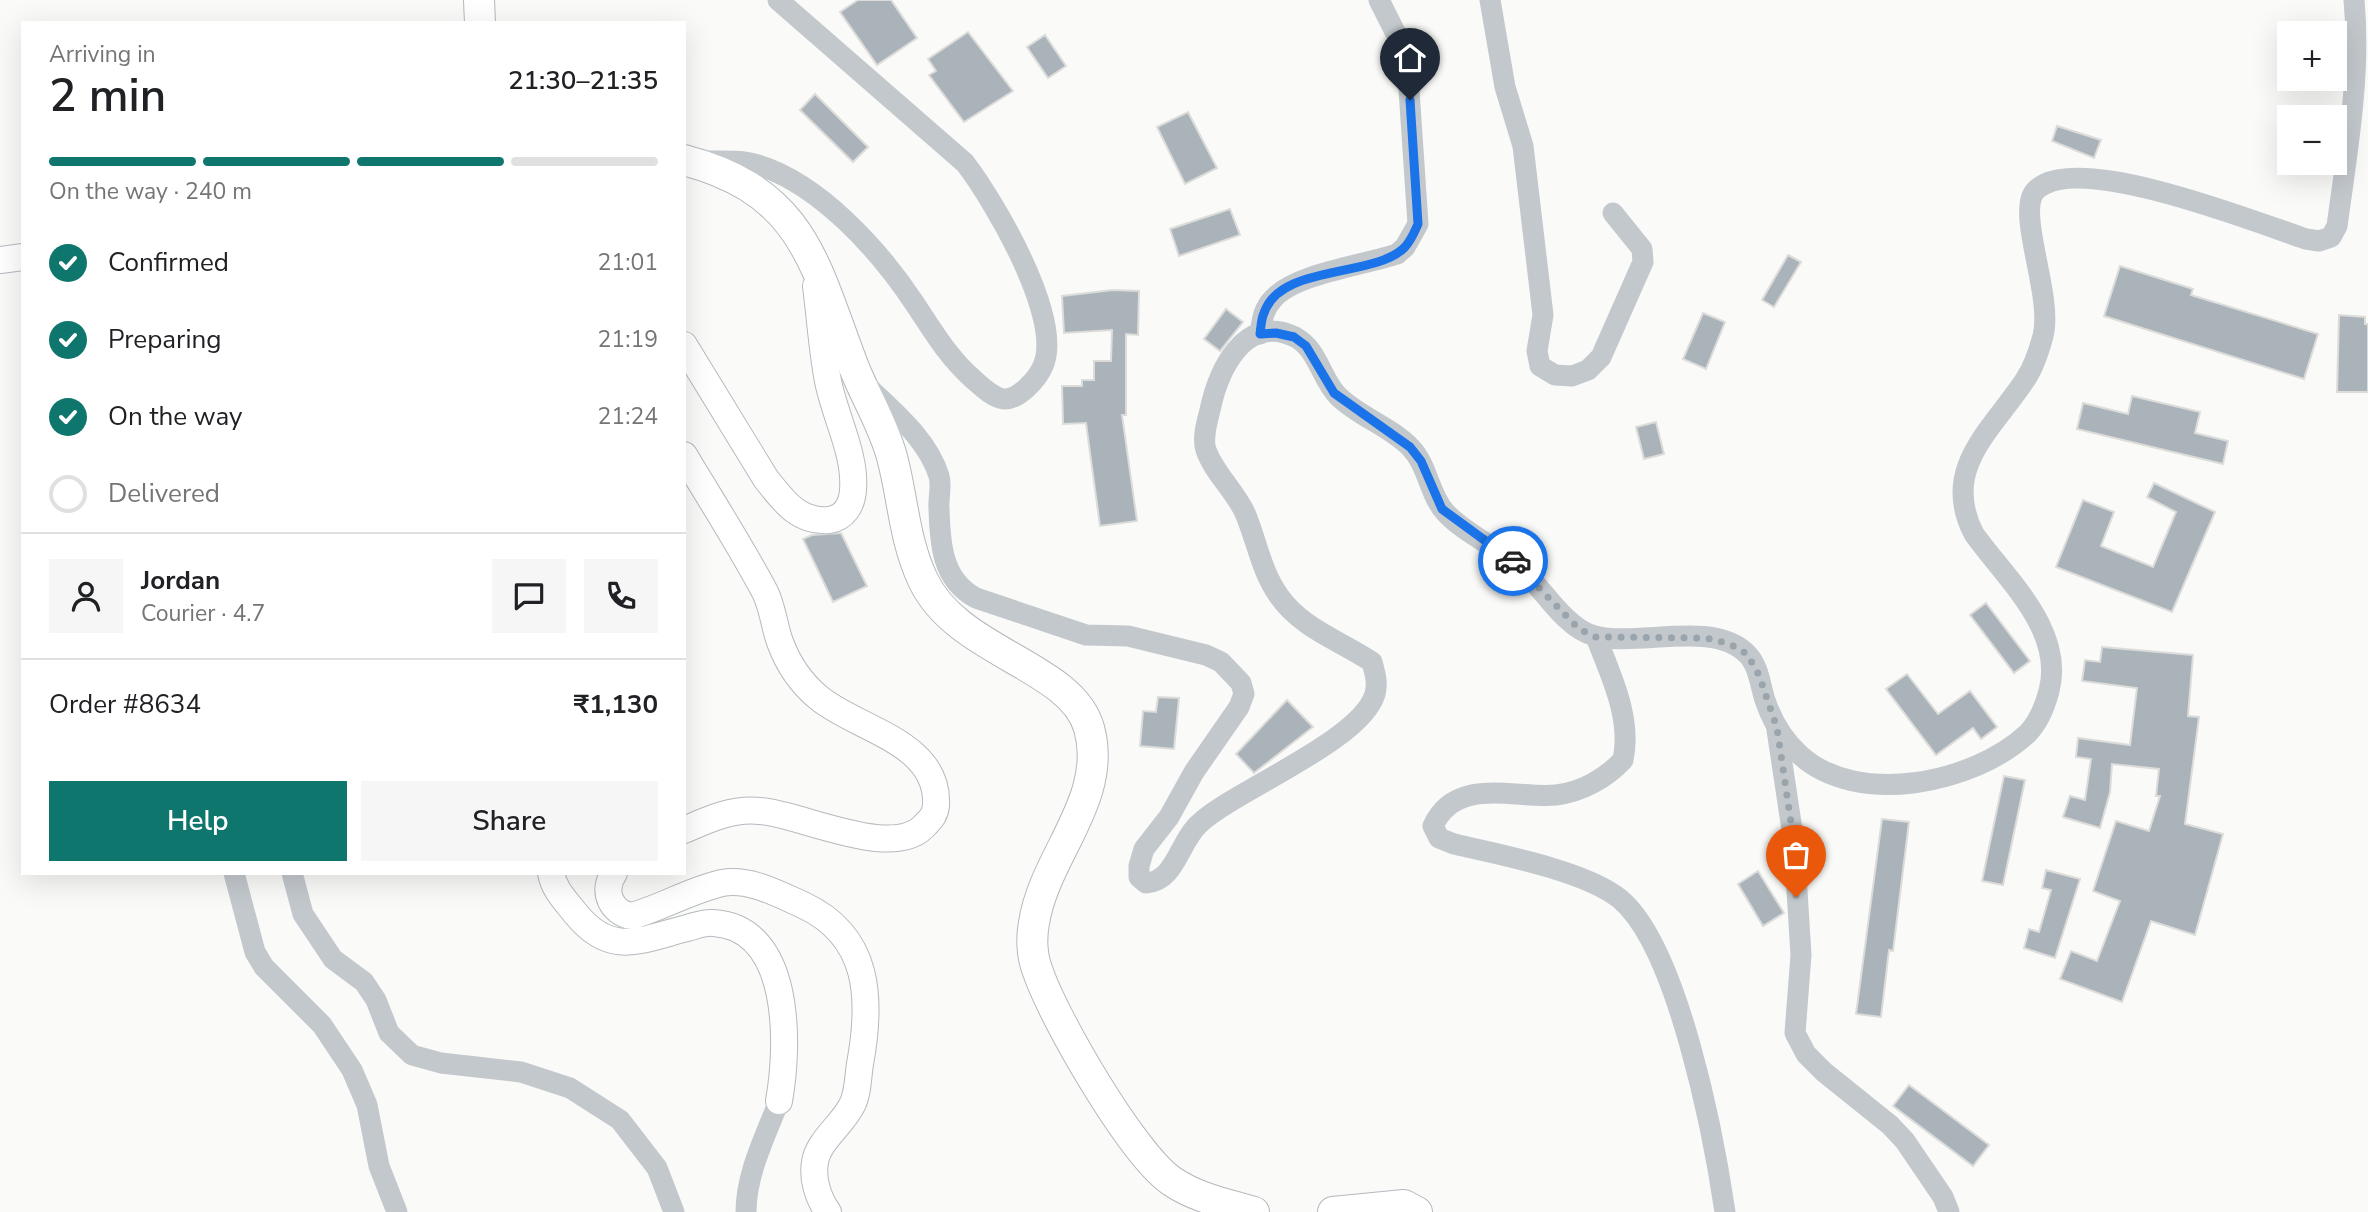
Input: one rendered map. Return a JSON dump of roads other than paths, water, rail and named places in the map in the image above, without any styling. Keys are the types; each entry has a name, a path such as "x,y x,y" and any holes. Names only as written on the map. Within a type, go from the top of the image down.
{"highway":[{"path":"479,0 480,21"},
{"path":"686,161 735,178 760,195 790,221 813,255 857,377 874,406 891,453 901,511 923,582 943,611 964,630 1045,677 1070,696 1087,722 1094,749 1090,779 1076,824 1041,896 1034,923 1032,945 1041,979 1104,1096 1155,1167 1173,1182 1205,1198 1254,1212"},
{"path":"1333,1212 1405,1205 1417,1212"}],"main road":[{"path":"686,348 766,479 797,514 814,521 833,520 847,511 853,494 854,473 828,381 813,255"},
{"path":"0,260 21,257"},
{"path":"686,458 767,595 780,641 797,676 819,698 893,738 927,767 937,791 935,813 920,831 900,839 828,828 787,814 757,810 733,812 686,829"},
{"path":"551,875 553,884 589,929 614,943 630,943 709,922 731,925 750,934 768,960 783,1007 786,1042 779,1101"},
{"path":"613,875 608,891 613,906 621,914 643,913 722,884 741,882 813,909 842,931 862,965 866,1001 863,1048 854,1103 815,1159 814,1180 828,1212"}],"street":[{"path":"686,161 758,165 804,188 877,252 953,361 986,390 1003,399 1012,397 1028,387 1044,366 1047,340 1037,291 984,188 965,163 778,0"},
{"path":"1260,334 1264,311 1274,297 1290,285 1397,254 1405,247 1418,224 1408,75 1402,46 1379,0"},
{"path":"1490,0 1505,87 1523,146 1543,315 1536,351 1540,366 1555,375 1572,376 1588,370 1601,358 1643,262 1642,249 1613,213"},
{"path":"1777,728 1797,752 1820,771 1847,781 1878,785 1919,782 1966,769 2028,733 2044,708 2051,682 2050,652 2043,629 2029,607 1974,534 1965,517 1962,493 1973,449 2026,379 2044,332 2041,269 2030,214 2033,194 2042,185 2057,179 2117,181 2226,212 2306,239 2319,241 2331,237 2337,226 2348,137 2357,36 2354,0"},
{"path":"857,377 897,415 933,460 940,480 939,507 945,562 950,576 960,589 976,598 1086,635 1128,636 1206,654 1222,662 1241,683 1244,694 1239,707 1194,772 1169,817 1144,849 1139,877 1146,883 1157,883 1169,872 1180,846 1199,823 1225,804 1297,764 1361,716 1374,696 1377,681 1372,662 1302,620 1280,598 1264,570 1244,511 1205,448 1215,386 1224,365 1236,349 1260,334 1276,333 1294,337 1306,346 1334,393 1410,447 1421,461 1442,509 1514,562 1579,629 1596,637 1706,638 1730,644 1747,654 1759,675 1777,728 1794,843 1801,955 1795,1033 1806,1054 1824,1072 1905,1141 1943,1197 1949,1212"},
{"path":"1596,637 1623,716 1627,742 1623,760 1594,782 1558,795 1507,791 1459,798 1444,810 1433,827 1439,838 1447,841 1557,871 1606,890 1631,911 1660,955 1674,991 1700,1093 1725,1212"},
{"path":"235,875 255,952 264,967 322,1025 352,1070 367,1105 379,1166 397,1212"},
{"path":"293,875 303,914 333,959 364,982 376,1000 389,1033 412,1055 441,1063 521,1072 570,1088 620,1119 657,1168 674,1212"},
{"path":"746,1212 746,1196 755,1163 779,1101"}]}
